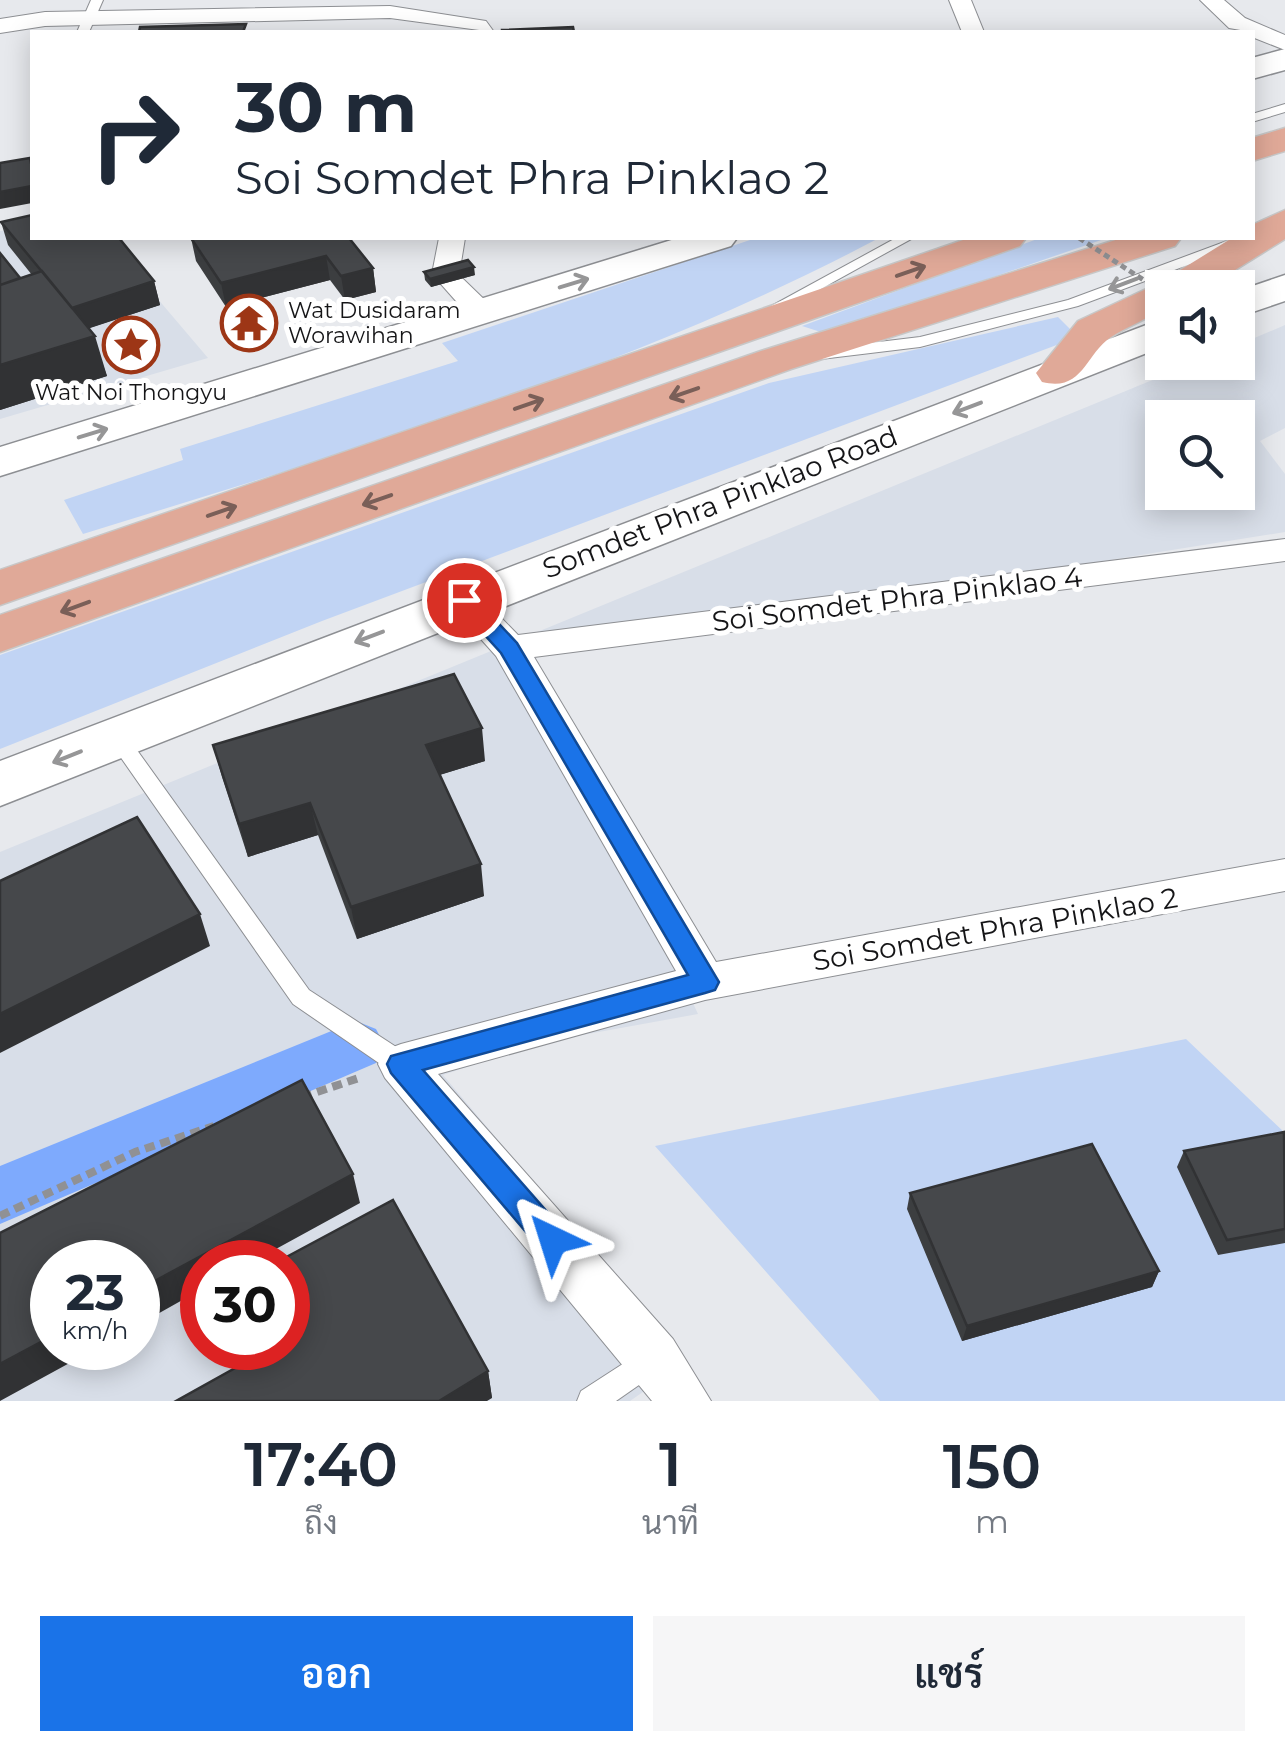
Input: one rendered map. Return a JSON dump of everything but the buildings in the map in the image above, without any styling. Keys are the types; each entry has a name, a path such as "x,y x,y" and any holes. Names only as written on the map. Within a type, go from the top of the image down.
{"main road":[{"path":"1255,68 1285,59"},
{"path":"1255,149 1285,139"},
{"path":"0,462 460,289 707,240"},
{"path":"0,634 140,561 720,338 1000,240"},
{"path":"0,588 140,561 1155,240"},
{"path":"1211,270 1246,240"},
{"path":"1255,298 1285,287"},
{"path":"1058,373 1093,330 1145,302"},
{"name":"Somdet Phra Pinklao Road","path":"0,784 464,600 1145,339"}],"street":[{"path":"960,0 972,30"},
{"path":"1211,0 1237,24 1252,30"},
{"path":"0,26 89,17 358,6 478,26 481,30"},
{"path":"1255,31 1285,43"},
{"path":"452,240 460,289"},
{"name":"Soi Somdet Phra Pinklao 4","path":"510,648 1285,550"},
{"path":"464,600 510,648 705,982"},
{"name":"Soi Somdet Phra Pinklao 2","path":"401,1064 705,982 1285,875"},
{"path":"401,1064 654,1358 684,1401"}],"lane":[{"path":"1255,113 1285,106"},
{"path":"720,338 902,240"},
{"path":"776,360 920,342 1073,303 1221,240"},
{"path":"117,736 301,996 401,1064"},
{"path":"591,1401 654,1358"}],"path":[{"path":"1082,240 1145,282"},
{"path":"287,1102 401,1064"},
{"path":"0,1216 136,1152 230,1120"}],"shaded area":[{"path":"30,229 30,240 108,240 208,358 0,419 0,231"},
{"path":"750,240 875,240 687,329 388,438 83,534 64,500 183,460 180,449 458,361 442,343"},
{"path":"1035,240 1101,240 827,334 802,326"},
{"path":"1058,317 1078,337 322,621 0,749 0,655 769,383"},
{"path":"1285,325 1285,428 1260,441 1285,474 1285,532 533,652 698,1014 538,1043 443,1075 686,1362 630,1401 0,1401 0,852 1152,380 1255,380 1255,338"},
{"path":"1186,1039 1285,1133 1285,1401 880,1401 655,1146"}],"waterway":[{"path":"0,1195 356,1046"}],"place":[{"name":"Wat Dusidaram Worawihan","path":"249,323"},
{"name":"Wat Noi Thongyu","path":"131,345"}],"route":[{"path":"464,600 510,648 705,982 401,1064 553,1240"}]}
